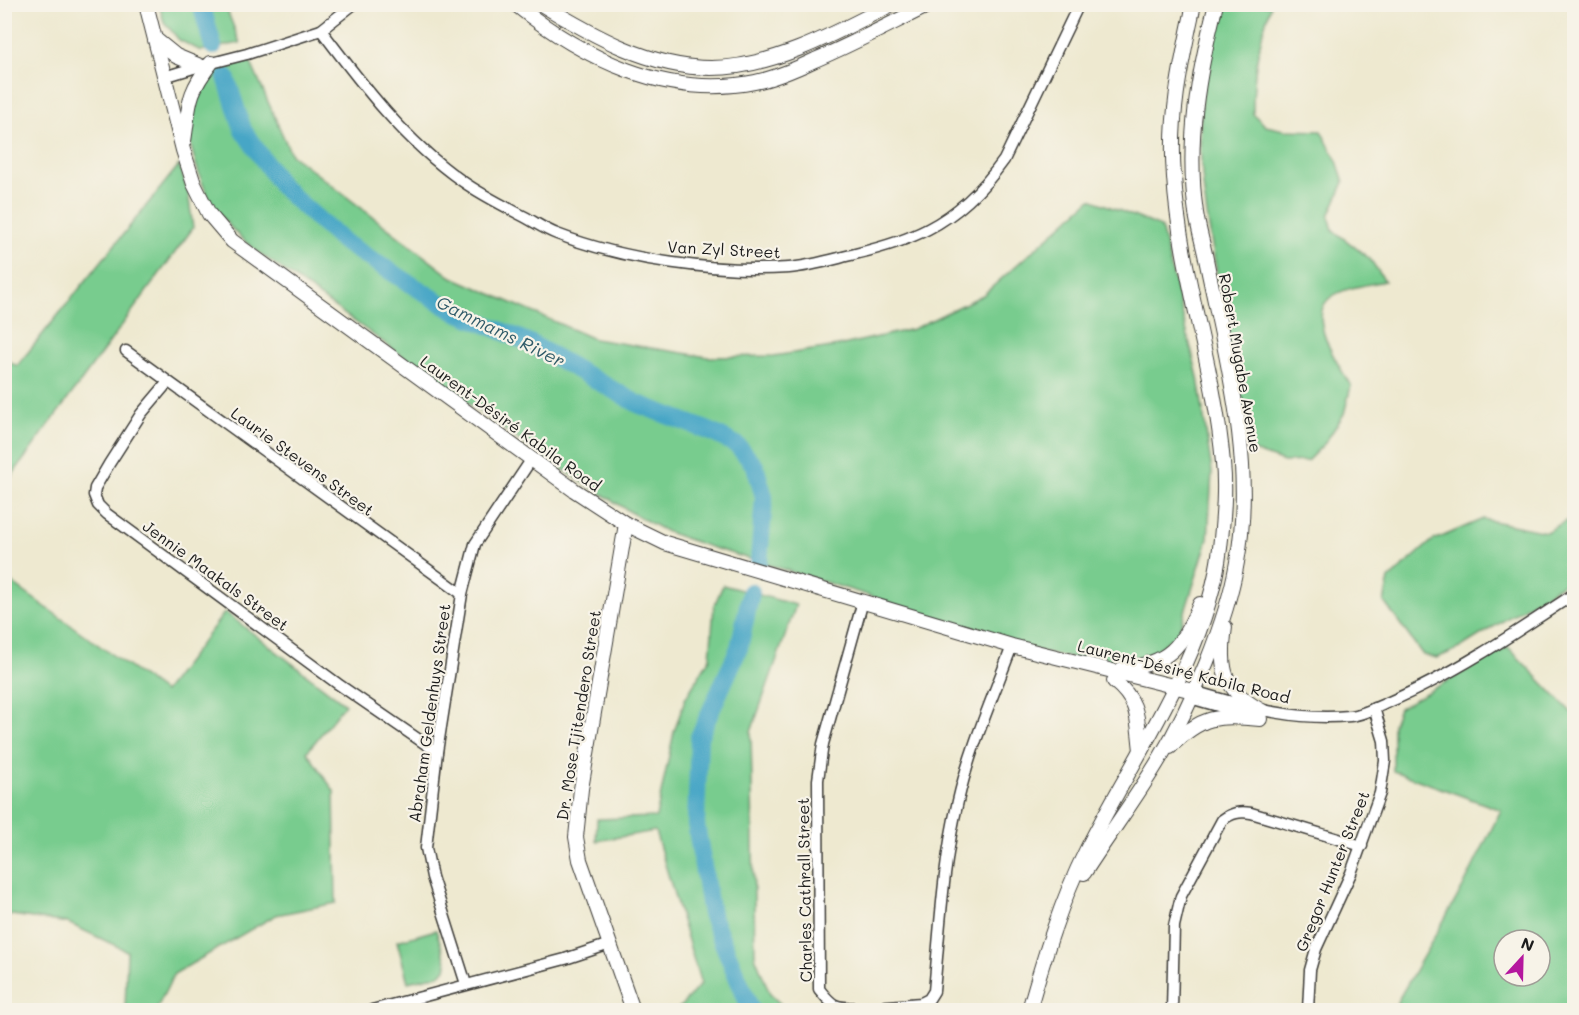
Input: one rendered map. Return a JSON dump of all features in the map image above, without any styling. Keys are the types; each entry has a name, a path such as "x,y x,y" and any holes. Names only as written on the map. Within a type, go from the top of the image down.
{"street":[{"name":"Laurent-Désiré Kabila Road","path":"146,4 183,150 194,183 209,214 232,240 531,460 626,524 665,543 1012,646 1063,657 1113,676 1192,694 1261,715 1352,716 1374,708 1417,690 1575,594"},
{"path":"164,77 321,30 354,4"},
{"path":"509,4 546,29 623,69 674,83 715,87 756,82 794,70 857,42 931,4"},
{"path":"515,4 546,29"},
{"path":"541,4 574,25 637,54 678,65 712,68 749,64 789,52 892,4"},
{"name":"Van Zyl Street","path":"321,30 354,74 408,137 463,182 556,234 606,250 673,263 749,269 791,268 888,246 927,229 971,198 991,178 1004,160 1078,4"},
{"name":"Robert Mugabe Avenue","path":"1029,1011 1049,945 1085,854 1173,689 1200,628 1220,549 1224,466 1207,358 1182,238 1173,176 1174,99 1194,4"},
{"name":"Robert Mugabe Avenue","path":"1065,902 1161,756 1192,694 1228,598 1237,562 1241,528 1242,467 1238,425 1229,368 1196,214 1192,162 1197,90 1216,4"},
{"path":"155,39 179,59 206,64"},
{"path":"183,150 191,94 206,64"},
{"name":"Laurie Stevens Street","path":"126,351 462,594"},
{"name":"Jennie Maakals Street","path":"168,382 141,414 95,488 94,495 98,505 107,514 338,684 437,752"},
{"name":"Abraham Geldenhuys Street","path":"466,984 427,858 426,838 462,594 474,544 531,460"},
{"name":"Dr. Mose Tjitendero Street","path":"626,524 581,789 576,837 580,860 633,1011"},
{"path":"1141,750 1135,706 1131,697 1113,676 1154,663 1174,650 1182,641 1198,607 1220,549"},
{"path":"1228,598 1223,642 1226,675 1242,701 1261,715"},
{"name":"Charles Cathrall Street","path":"863,601 823,744 818,780 819,989 826,999 837,1006 851,1008 921,1003 929,999 934,992 943,888 958,801 1012,646"},
{"name":"Gregor Hunter Street","path":"1308,1011 1310,970 1316,949 1344,890 1380,793 1385,760 1384,741 1374,708"},
{"path":"1161,756 1183,734 1209,720 1227,716 1261,715"},
{"path":"1172,1011 1174,926 1181,896 1222,820 1240,811 1251,813 1362,846"},
{"path":"372,1011 565,959 610,944"}],"green space":[{"path":"159,5 225,5 240,43 201,51 179,40 164,22"},
{"path":"1223,5 1271,5 1257,58 1253,114 1266,126 1284,130 1321,131 1337,161 1344,182 1329,216 1333,230 1370,259 1385,281 1343,291 1331,297 1324,306 1321,316 1327,342 1351,386 1344,414 1325,443 1307,461 1284,462 1247,449 1238,385 1207,216 1202,174 1200,132 1204,84"},
{"path":"247,54 291,154 450,276 594,339 708,357 774,356 838,346 913,329 983,295 1091,199 1161,227 1198,377 1212,472 1208,539 1178,634 1152,653 1111,666 1012,646 864,594 667,532 632,513 537,453 254,249 222,218 208,197 198,170 188,134 187,113 211,63"},
{"path":"179,165 188,192 193,228 5,485 5,359 17,366"},
{"path":"1574,499 1574,577 1458,649 1437,658 1423,655 1384,602 1389,579 1432,541 1483,519 1546,532 1568,520"},
{"path":"5,578 164,692 225,612 345,704 307,752 334,791 336,903 276,915 174,974 156,1010 125,1010 127,951 68,923 5,914"},
{"path":"723,585 796,605 751,732 755,956 770,994 787,1010 677,1010 701,984 655,831 596,841 597,819 656,817 674,732 685,699 710,658 714,606"},
{"path":"1508,647 1574,715 1574,1000 1566,1010 1397,1010 1397,1002 1463,887 1501,810 1393,771 1393,724 1399,708"},
{"path":"436,930 447,964 446,969 439,975 408,982 397,941"}],"waterway":[{"name":"Gammams River","path":"201,4 213,46"},
{"name":"Gammams River","path":"226,77 243,130 282,187 342,241 452,310 530,343 638,404 709,431 737,445 755,466 764,497 759,562"},
{"name":"Gammams River","path":"751,592 739,648 699,737 696,824 711,914 751,1010"}]}
